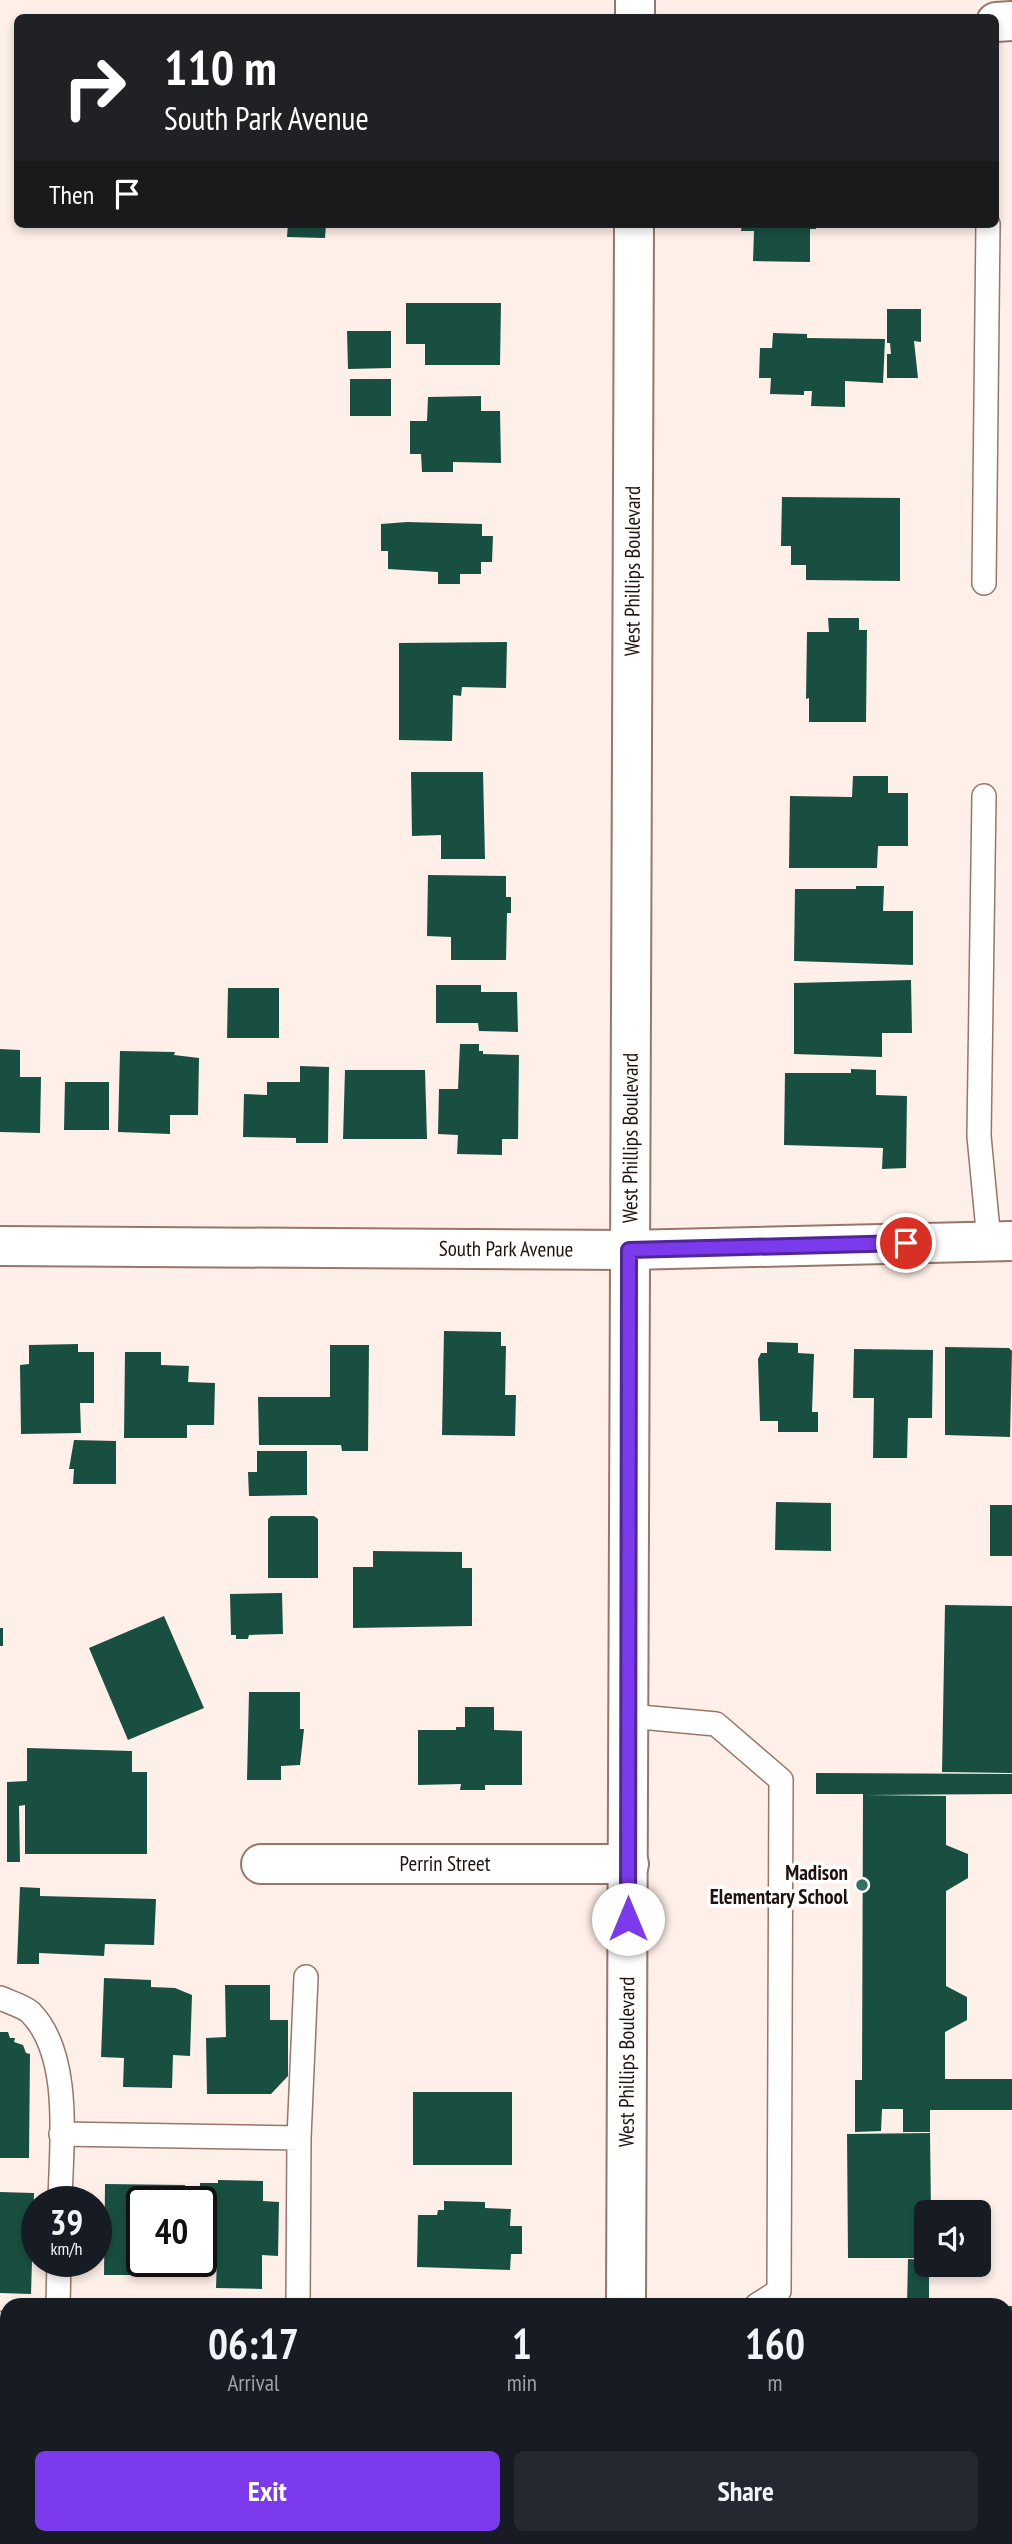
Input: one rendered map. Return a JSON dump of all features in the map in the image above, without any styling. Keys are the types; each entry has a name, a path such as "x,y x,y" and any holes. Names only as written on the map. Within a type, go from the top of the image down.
{"street":[{"name":"West Phillips Boulevard","path":"626,2298 634,228"},
{"name":"South Park Avenue","path":"0,1246 629,1250 1001,1241"},
{"name":"Perrin Street","path":"261,1864 629,1864"}],"lane":[{"path":"984,583 988,228"},
{"path":"984,796 979,1136 1001,1241"},
{"path":"629,1716 716,1724 781,1780 779,2291 768,2298"},
{"path":"298,2298 299,2138 306,1977"},
{"path":"0,1998 29,2011 50,2045 62,2088 60,2186"},
{"path":"61,2134 299,2138"},
{"path":"58,2298 59,2277"}],"building":[{"path":"288,228 326,228 325,238 287,237"},
{"path":"741,228 816,228 810,229 810,262 753,261 754,231 741,231"},
{"path":"406,303 501,303 500,365 425,365 425,344 406,344"},
{"path":"887,309 921,309 921,342 914,341 918,378 887,378 887,354 891,354 890,343 887,343"},
{"path":"347,331 391,331 391,368 348,369"},
{"path":"773,333 807,334 807,338 885,339 883,383 845,381 845,407 811,406 812,391 804,391 804,395 770,394 771,378 759,378 760,348 772,348"},
{"path":"350,379 391,379 391,416 350,416"},
{"path":"481,396 481,411 500,411 501,463 453,462 453,472 422,472 421,454 410,454 410,421 427,421 428,397"},
{"path":"782,497 900,498 900,581 806,580 806,565 791,565 791,546 781,546"},
{"path":"381,524 482,524 482,536 493,536 492,562 481,562 481,574 460,574 460,584 438,584 438,572 388,569 388,551 381,551"},
{"path":"828,618 859,618 859,630 867,630 866,722 809,722 809,698 806,699 807,632 829,632"},
{"path":"507,642 506,688 462,687 461,696 453,695 452,741 399,740 399,643"},
{"path":"411,772 483,772 485,859 441,859 441,835 412,836"},
{"path":"853,776 888,776 888,793 908,793 908,846 878,846 877,868 789,868 790,796 852,797"},
{"path":"428,875 506,876 506,897 511,897 511,913 507,913 506,960 451,960 451,937 427,936"},
{"path":"856,886 884,886 883,911 913,911 913,965 794,961 795,889 856,889"},
{"path":"911,980 912,1033 882,1033 882,1057 794,1054 794,983"},
{"path":"436,985 481,985 481,992 517,992 518,1032 479,1031 478,1023 436,1023"},
{"path":"228,988 279,988 279,1038 227,1038"},
{"path":"460,1044 479,1044 479,1051 483,1051 483,1054 519,1055 518,1139 502,1139 502,1155 457,1154 458,1135 438,1134 439,1089 458,1089"},
{"path":"0,1049 20,1050 20,1077 41,1077 40,1133 0,1132"},
{"path":"120,1051 175,1052 174,1055 199,1058 198,1115 170,1115 170,1134 118,1132"},
{"path":"300,1066 329,1067 328,1143 296,1143 296,1138 243,1137 244,1094 267,1095 267,1082 300,1082"},
{"path":"851,1069 876,1070 876,1095 907,1096 906,1168 882,1169 883,1148 784,1145 785,1073 851,1073"},
{"path":"345,1070 425,1070 427,1139 343,1139"},
{"path":"65,1082 109,1082 109,1130 64,1130"},
{"path":"444,1331 501,1332 501,1346 506,1346 505,1395 516,1395 515,1436 442,1435"},
{"path":"767,1342 798,1343 798,1353 814,1354 812,1412 818,1412 818,1432 778,1432 778,1421 760,1421 758,1359 761,1353 767,1353"},
{"path":"78,1344 78,1352 94,1352 94,1403 80,1403 81,1433 21,1434 20,1365 29,1364 29,1345"},
{"path":"330,1345 369,1345 368,1451 342,1451 341,1445 259,1445 258,1397 330,1397"},
{"path":"945,1347 1009,1348 1012,1351 1010,1437 945,1435"},
{"path":"854,1349 933,1350 932,1418 908,1418 907,1458 873,1458 874,1398 853,1398"},
{"path":"125,1352 161,1352 161,1365 189,1366 188,1382 215,1383 214,1425 187,1425 187,1438 124,1438"},
{"path":"74,1440 116,1441 116,1484 73,1484 74,1469 69,1469"},
{"path":"257,1451 307,1451 307,1495 249,1496 248,1472 257,1472"},
{"path":"776,1502 831,1503 831,1551 775,1550"},
{"path":"990,1505 1012,1505 1012,1556 990,1556"},
{"path":"271,1516 314,1516 318,1519 318,1578 268,1578 268,1519"},
{"path":"373,1551 462,1552 462,1568 472,1568 472,1626 353,1628 353,1567 373,1567"},
{"path":"282,1593 283,1634 249,1635 248,1639 236,1639 236,1635 231,1635 230,1594"},
{"path":"945,1605 1012,1606 1012,1773 942,1772"},
{"path":"164,1616 204,1708 128,1740 89,1648"},
{"path":"0,1628 3,1628 3,1646 0,1646"},
{"path":"249,1692 300,1692 300,1729 304,1729 300,1765 281,1766 281,1780 247,1780"},
{"path":"465,1707 494,1707 494,1730 522,1731 522,1785 485,1785 485,1790 460,1790 461,1784 418,1785 418,1730 456,1730 456,1727 465,1727"},
{"path":"27,1748 132,1751 132,1772 147,1772 147,1854 25,1854 25,1805 19,1806 20,1862 7,1862 7,1782 27,1781"},
{"path":"816,1773 1012,1774 1012,1794 866,1795 946,1796 946,1845 968,1854 968,1878 946,1891 946,1986 967,1997 967,2020 945,2032 945,2079 1012,2079 1012,2110 930,2110 930,2132 903,2132 903,2109 882,2109 881,2131 855,2132 855,2080 862,2080 863,1794 816,1794"},
{"path":"20,1887 40,1888 40,1896 156,1899 154,1945 105,1944 104,1956 39,1953 39,1964 17,1964"},
{"path":"104,1978 151,1980 151,1987 175,1988 192,1995 190,2056 173,2055 172,2088 123,2087 124,2058 101,2057"},
{"path":"225,1985 270,1985 270,2020 288,2020 288,2076 271,2094 207,2094 206,2038 226,2037"},
{"path":"0,2032 8,2032 10,2038 15,2038 14,2042 23,2045 26,2053 30,2054 29,2158 0,2158"},
{"path":"413,2092 512,2092 512,2165 413,2165"},
{"path":"930,2133 931,2200 914,2200 914,2258 848,2258 847,2134"},
{"path":"218,2180 263,2181 263,2201 279,2202 278,2256 262,2255 262,2289 216,2288 217,2186 200,2186 200,2183 218,2183"},
{"path":"185,2185 126,2186 126,2275 112,2275 112,2186 105,2186"},
{"path":"0,2192 21,2193 21,2277 32,2277 31,2294 0,2293"},
{"path":"444,2201 485,2202 485,2208 511,2209 510,2226 522,2226 522,2254 511,2254 510,2270 417,2267 418,2215 437,2215 438,2210 444,2210"},
{"path":"908,2259 914,2259 914,2277 929,2277 929,2298 907,2298"}],"place":[{"name":"Madison Elementary School","path":"862,1885"}],"route":[{"path":"628,1919 629,1250 906,1243"}]}
